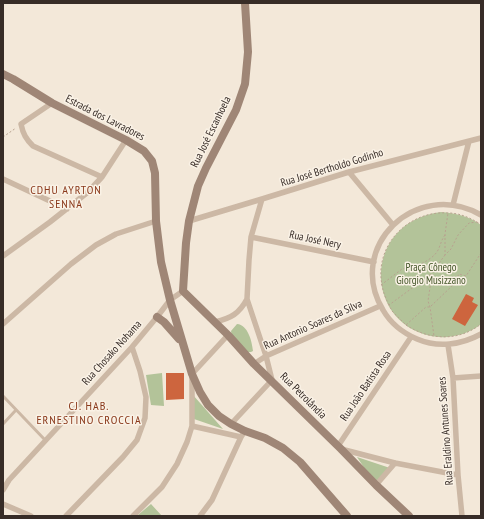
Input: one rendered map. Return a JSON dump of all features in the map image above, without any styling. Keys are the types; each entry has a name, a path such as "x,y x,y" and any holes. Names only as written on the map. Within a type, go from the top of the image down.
{"street":[{"name":"Rua José Escanhoela","path":"183,290 189,221 198,186 236,110 244,84 248,52 245,3"},
{"name":"Estrada dos Lavradores","path":"3,74 52,103 126,140 144,151 152,161 155,173 156,221 161,262 182,341 192,374 200,392 208,405 219,416 243,434 265,438 283,448 300,462 347,516"},
{"path":"52,103 21,124 26,140 33,146 102,177"},
{"name":"Rua José Bertholdo Godinho","path":"189,221 262,200 349,172 481,138"},
{"path":"3,256 88,192 102,177 126,140"},
{"path":"453,205 469,141"},
{"path":"349,172 393,225"},
{"path":"3,179 67,209"},
{"path":"231,424 272,380 266,356 247,299 251,237 262,200"},
{"path":"481,215 468,209 453,205 434,204 416,209 393,225 386,233 376,252 373,271 373,284 376,298 380,306 393,324 411,337 423,342 448,344 461,342 481,334"},
{"path":"3,324 96,244 116,234 156,221"},
{"name":"Rua José Nery","path":"251,237 374,262"},
{"name":"Rua Chosako Nohama","path":"3,490 9,480 132,347 170,300 183,290"},
{"name":"Rua Petrolândia","path":"183,290 228,335 254,364 409,516"},
{"path":"215,322 237,313 243,307 247,299"},
{"name":"Rua Antonio Soares da Silva","path":"254,364 266,356 380,306"},
{"path":"157,317 164,322 182,341"},
{"path":"133,516 162,487 177,464 187,442 192,426 192,374 228,335"},
{"name":"Rua João Batista Rosa","path":"340,447 411,337"},
{"name":"Rua Eraldino Antunes Soares","path":"448,344 453,378 458,475 462,516"},
{"path":"66,516 123,457 137,440 145,418 146,397 140,371 132,347"},
{"path":"453,378 481,376"},
{"path":"192,426 243,434 212,500 200,516"},
{"path":"340,447 395,463 458,475"},
{"path":"376,485 395,463"},
{"path":"3,504 31,516"}],"lane":[{"path":"3,396 46,441"},
{"path":"3,424 16,410"}],"path":[{"path":"3,137 21,124"},
{"path":"445,255 445,234 448,213"},
{"path":"481,225 460,214 448,213 431,214 413,220 397,233 387,247 381,275 381,285 392,311 406,324 422,334 451,337 460,335 481,324"},
{"path":"389,305 432,273 451,249 458,235 469,223 477,222"},
{"path":"381,285 402,269 419,265 434,256 445,234"},
{"path":"426,307 430,307 452,286 459,274 466,276 481,253"},
{"path":"419,265 419,283"},
{"path":"406,324 426,307 432,273"},
{"path":"423,280 430,285"},
{"path":"428,301 434,336"}],"green space":[{"name":"Praça Cônego Giorgio Musizzano","path":"441,212 451,213 472,219 481,225 481,324 466,333 455,336 438,337 413,330 395,316 385,297 381,275 385,254 396,235 415,220"},
{"path":"237,324 241,325 247,330 252,343 253,351 245,352 232,336 231,331"},
{"path":"162,373 164,406 151,405 146,375"},
{"path":"193,395 223,429 194,419"},
{"path":"357,457 390,468 375,484"},
{"path":"151,504 162,516 137,516 138,515"}],"building":[{"path":"466,294 474,298 472,302 478,305 465,326 452,319"},
{"path":"166,373 184,373 184,399 166,400"}],"district":[{"name":"CDHU AYRTON SENNA","path":"66,198"},
{"name":"CJ. HAB. ERNESTINO CROCCIA","path":"89,414"}]}
